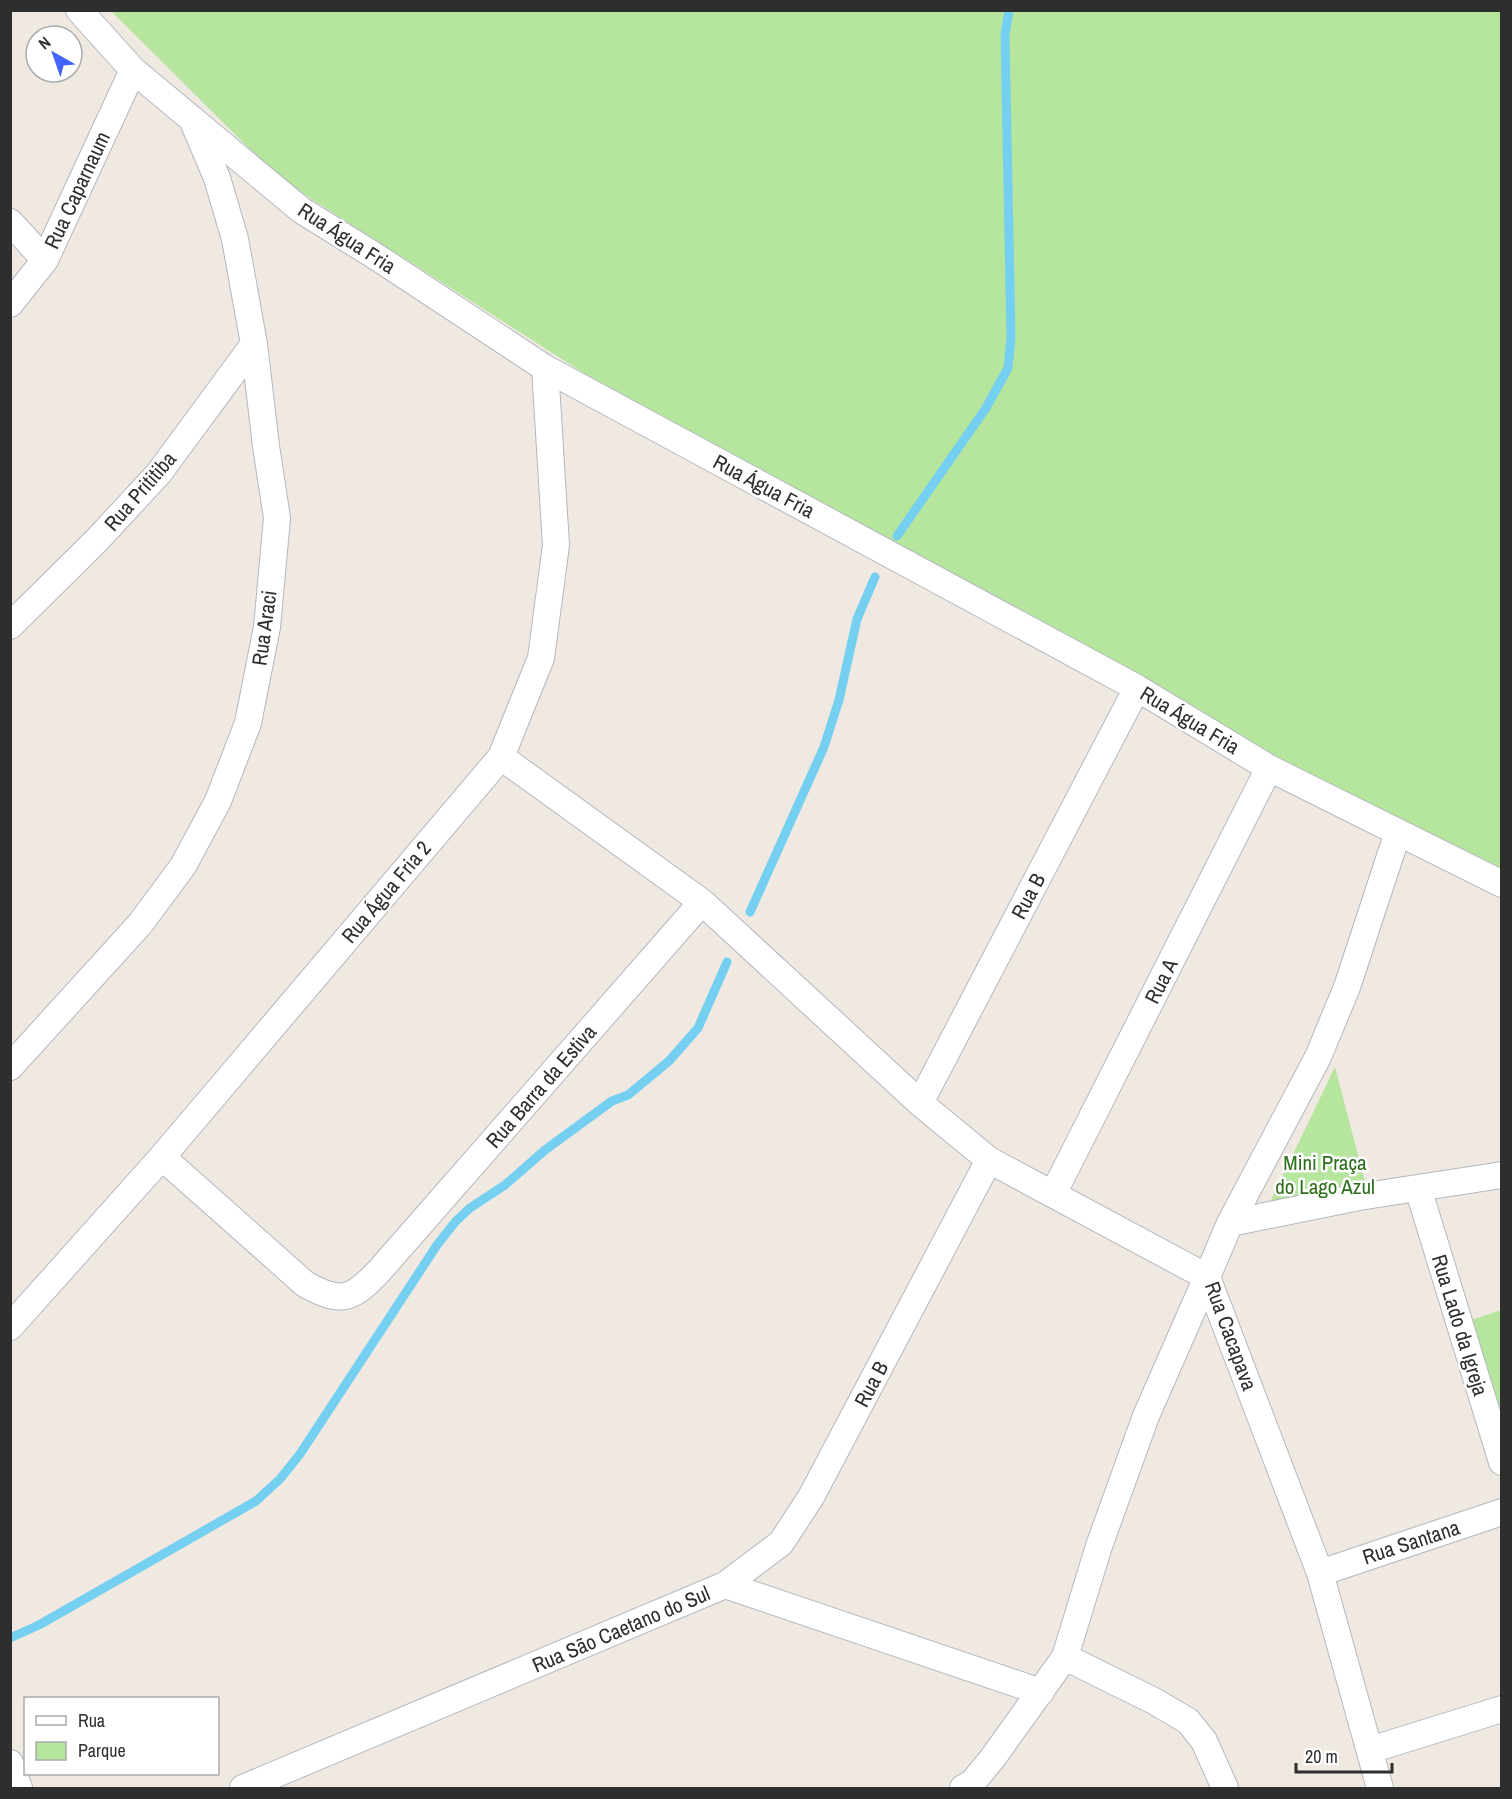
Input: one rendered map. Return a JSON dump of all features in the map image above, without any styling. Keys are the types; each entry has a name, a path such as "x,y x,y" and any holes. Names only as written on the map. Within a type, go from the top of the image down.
{"street":[{"name":"Rua Água Fria","path":"79,10 133,70 301,210 545,368 1137,688 1269,768 1502,884"},
{"name":"Rua Caparnaum","path":"10,304 45,260 133,70"},
{"name":"Rua Araci","path":"10,1067 140,924 183,866 218,801 248,723 267,627 276,518 254,344 235,239 217,178 192,120"},
{"path":"10,222 45,260"},
{"name":"Rua Prititiba","path":"10,626 98,539 159,473 254,344"},
{"name":"Rua Água Fria 2","path":"10,1327 162,1157 501,757 541,658 556,545 545,368"},
{"name":"Rua B","path":"920,1103 1137,688"},
{"path":"501,757 702,902 920,1103 989,1160 1207,1277 1146,1416 1099,1546 1065,1657 992,1759 972,1783 963,1788"},
{"name":"Rua A","path":"1053,1194 1269,768"},
{"name":"Rua Cacapava","path":"1380,1788 1320,1573 1207,1277 1230,1223 1318,1058 1347,987 1398,832"},
{"name":"Rua Barra da Estiva","path":"162,1157 305,1284 324,1295 337,1297 350,1295 363,1288 380,1270 702,902"},
{"name":"Rua B","path":"725,1585 781,1543 811,1497 989,1160"},
{"path":"1230,1223 1359,1197 1502,1175"},
{"name":"Rua Lado da Igreja","path":"1418,1188 1502,1462"},
{"name":"Rua Santana","path":"1320,1573 1502,1512"},
{"name":"Rua São Caetano do Sul","path":"243,1788 725,1585 1041,1692"},
{"path":"1065,1657 1188,1720 1204,1741 1225,1788"},
{"path":"1370,1750 1502,1709"},
{"path":"10,1763 21,1788"}],"green space":[{"path":"111,11 1501,11 1501,868 1088,665 745,476 280,179"},
{"name":"Mini Praça do Lago Azul","path":"1335,1067 1370,1201 1256,1231"},
{"path":"1501,1310 1501,1462 1459,1324"}],"waterway":[{"path":"897,536 986,408 1008,368 1011,338 1005,35 1009,10"},
{"path":"750,912 824,747 839,700 857,619 875,577"},
{"path":"10,1638 39,1625 256,1501 280,1479 300,1454 437,1245 456,1221 470,1208 505,1185 545,1150 612,1101 628,1095 669,1061 698,1028 727,962"}]}
